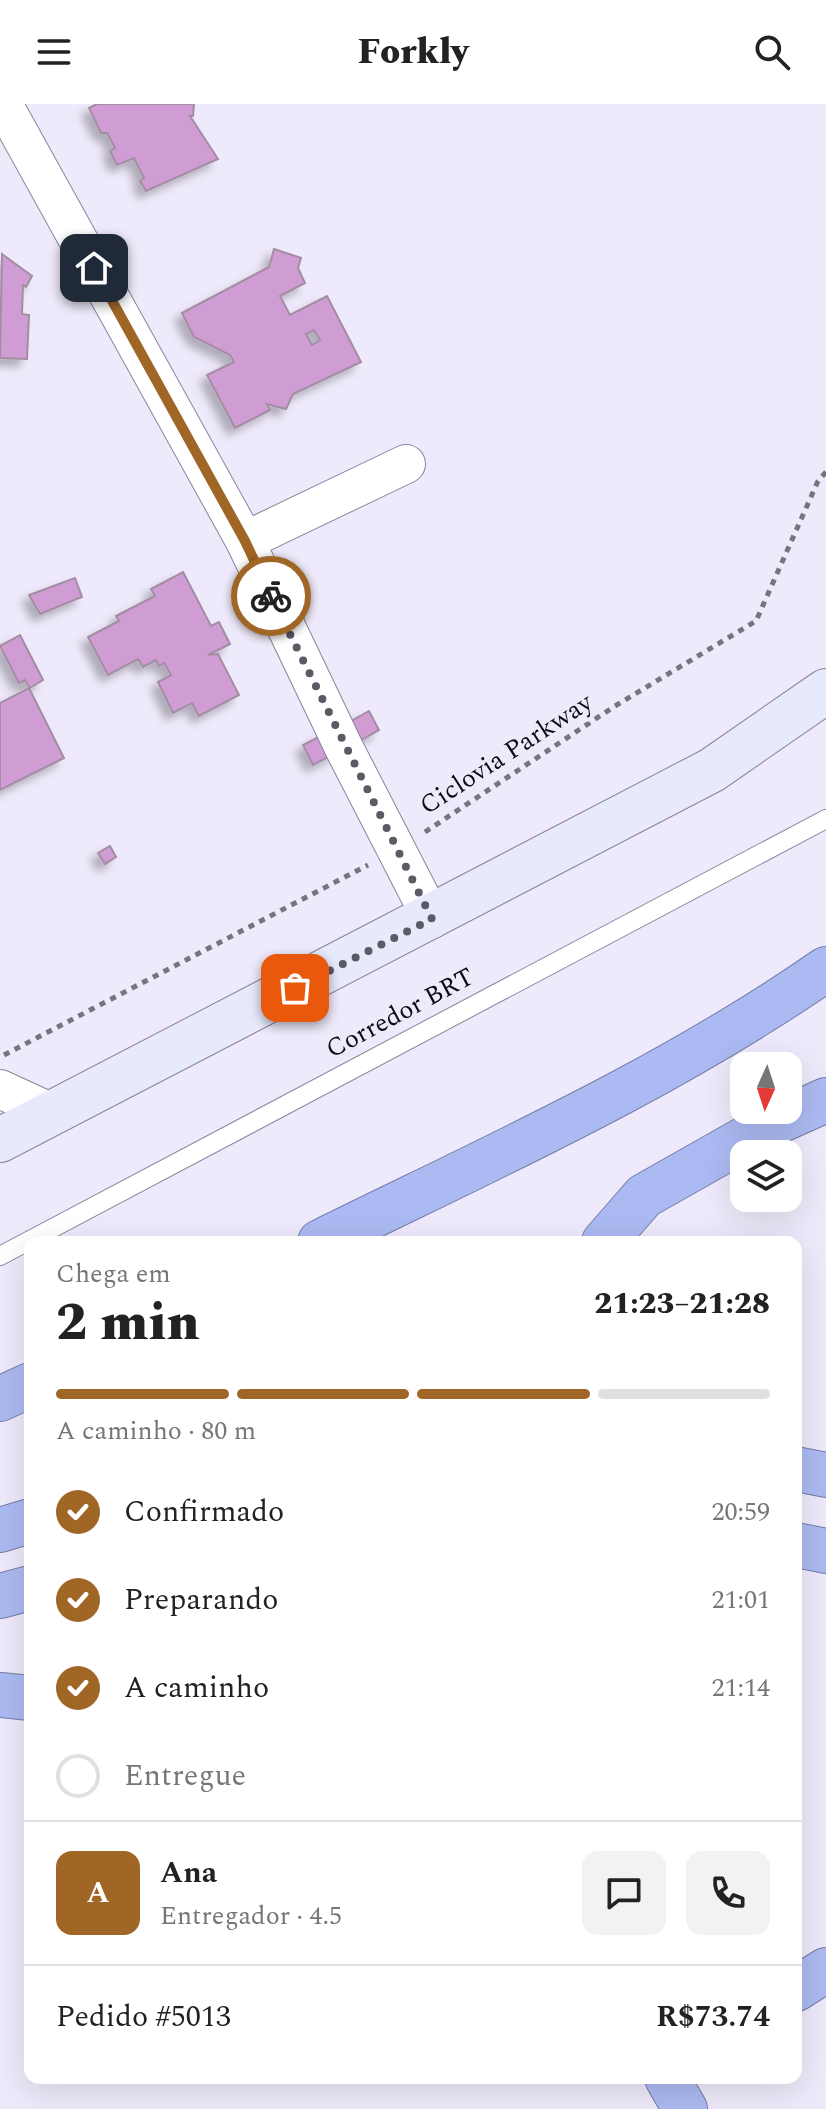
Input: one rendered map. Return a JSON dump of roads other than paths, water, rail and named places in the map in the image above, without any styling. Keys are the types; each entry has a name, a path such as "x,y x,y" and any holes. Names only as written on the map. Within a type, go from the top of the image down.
{"highway":[{"path":"332,1236 657,1076 763,1013 826,969"},
{"path":"609,1236 644,1196 766,1127 826,1100"},
{"path":"0,1399 24,1388"},
{"path":"802,1470 826,1475"},
{"path":"0,1530 24,1523"},
{"path":"802,1546 826,1551"},
{"path":"0,1596 24,1590"},
{"path":"0,1695 24,1697"},
{"path":"802,1985 826,1970"},
{"path":"670,2084 685,2109"}],"main road":[{"path":"0,1140 432,919 712,770 826,691"}],"street":[{"path":"3,104 245,541 344,748 432,919"},
{"path":"245,541 406,464"},
{"path":"0,1089 50,1112"}],"lane":[{"name":"Corredor BRT","path":"37,1236 629,920 826,819"},
{"name":"Corredor BRT","path":"0,1256 24,1243"}]}
